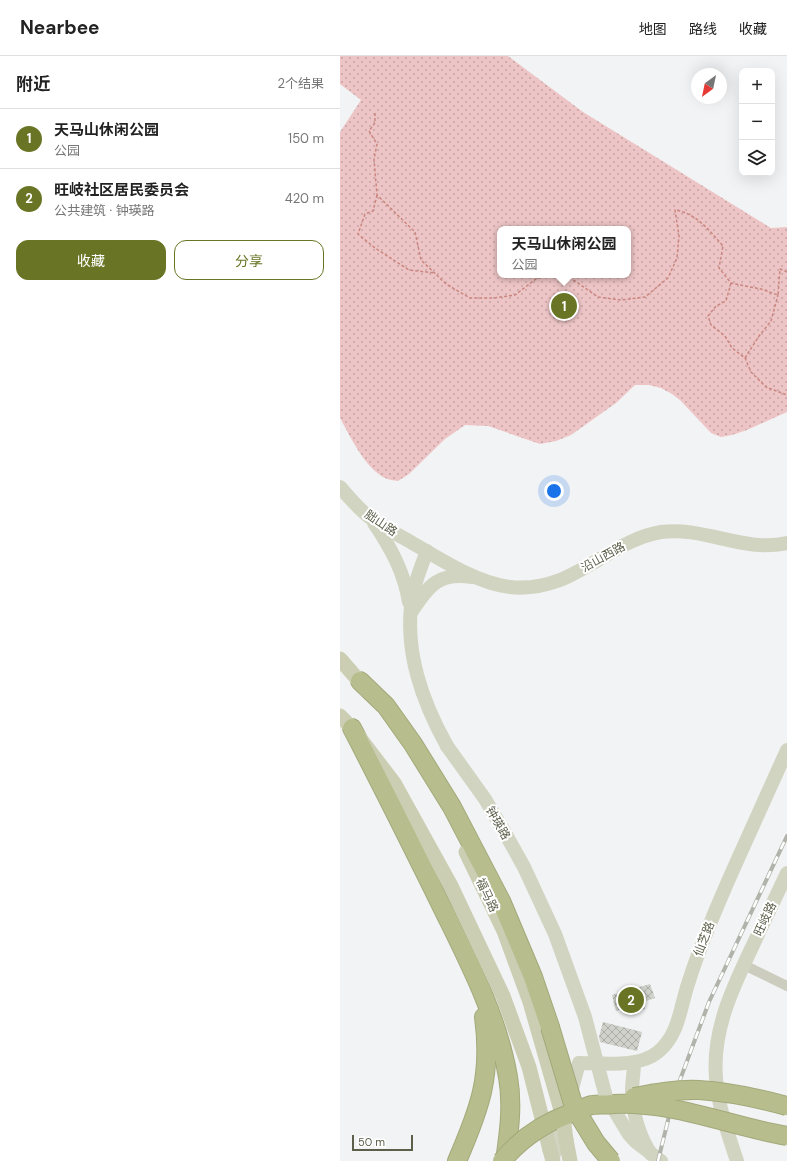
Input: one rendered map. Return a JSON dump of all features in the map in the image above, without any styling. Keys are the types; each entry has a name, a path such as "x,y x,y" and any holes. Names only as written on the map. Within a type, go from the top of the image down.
{"highway":[{"path":"360,681 386,706 414,744 452,807 501,901 533,977 574,1107 596,1143 611,1161"},
{"path":"346,722 398,816 472,968 484,997 501,1045 509,1078 511,1122 504,1161"},
{"path":"458,1159 481,1099 487,1062 486,1029 482,997 472,968"},
{"path":"504,1161 519,1142 537,1129 554,1119 599,1101 697,1090 730,1093 759,1098 787,1106"},
{"path":"599,1101 663,1107 762,1132 787,1136"}],"main road":[{"name":"福马路","path":"340,659 360,681 402,736 454,826 504,931 530,1002 547,1058 562,1117 570,1161"},
{"path":"346,722 394,783 451,886 504,996 529,1067 552,1157"}],"street":[{"name":"胐山路","path":"340,487 361,510 372,519 427,551"},
{"path":"372,519 390,547 401,571 407,589 411,613"},
{"name":"沿山西路","path":"427,551 480,579 509,587 527,588 555,582 636,539 653,534 667,532 689,533 753,546 771,546 787,543"},
{"name":"钟瑛路","path":"427,551 414,588 411,613 411,642 417,677 425,702 447,746 489,806 524,867 549,921 572,978 585,1017 599,1101 636,1142 656,1158"},
{"path":"411,613 419,600 436,581 454,576 466,576 480,579"},
{"name":"仙芝路","path":"552,1157 579,1063 634,1063 657,1054 674,1032 692,970 712,918 787,750"},
{"name":"旺岐路","path":"737,1161 727,1131 717,1089 716,1056 719,1032 726,1009 744,965 787,873"},
{"path":"744,965 787,986"},
{"path":"634,1063 632,1090 635,1114 642,1138 656,1158"}],"path":[{"path":"375,113 375,123 369,131 377,144 374,159 377,195 373,211 365,214 358,234 375,248 409,270 435,273"},
{"path":"377,195 415,232 421,260 446,284 470,298 494,298 515,295 539,278"},
{"path":"566,278 574,281 598,297 621,300 645,297 668,278 677,258 678,236 675,210 685,211 702,224 723,246 719,268 731,283 761,289 778,295"},
{"path":"745,358 771,321 778,295 780,269 787,272"},
{"path":"731,283 726,301 716,306 708,316 711,325 725,336 732,348 745,358 751,372 766,386 787,396"}],"shaded area":[{"path":"340,56 508,56 583,112 771,228 787,227 787,412 747,430 721,437 711,433 680,400 672,394 661,388 649,385 635,385 616,403 571,435 556,441 540,444 488,426 465,425 445,439 409,474 398,481 387,479 378,473 359,452 340,418 340,132 361,100 340,84"}],"building":[{"path":"650,984 655,998 643,1002 645,1009 630,1013 628,1007 616,1011 612,995"},
{"path":"603,1022 642,1032 637,1051 600,1042 599,1037"}],"railway":[{"path":"658,1161 674,1096 709,1002 787,836"}],"place":[{"name":"天马山休闲公园","path":"564,306"},
{"name":"旺岐社区居民委员会","path":"631,1000"}]}
